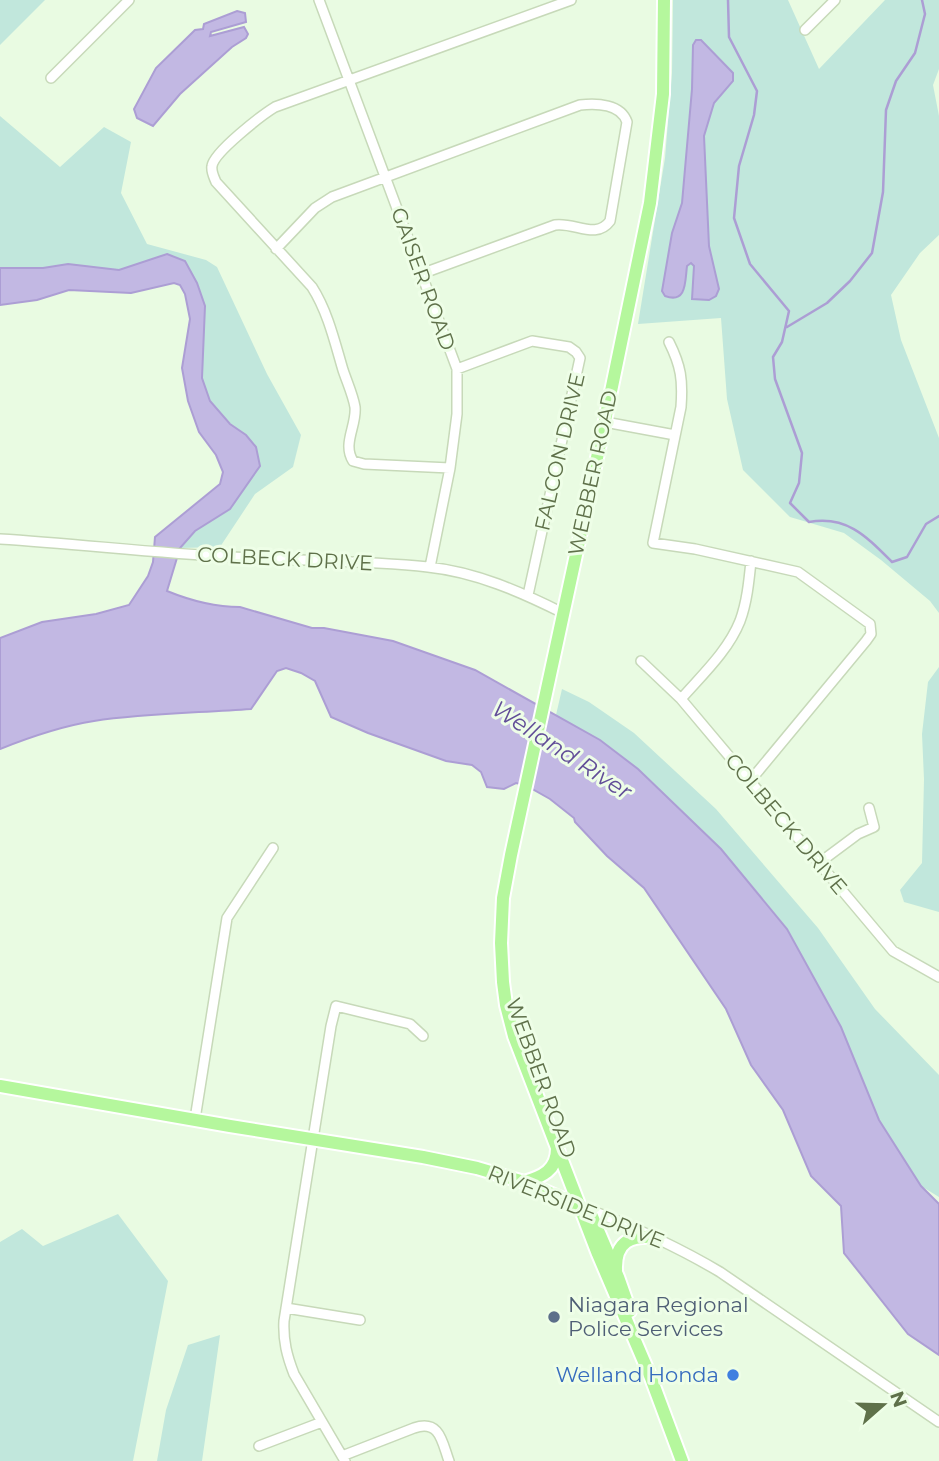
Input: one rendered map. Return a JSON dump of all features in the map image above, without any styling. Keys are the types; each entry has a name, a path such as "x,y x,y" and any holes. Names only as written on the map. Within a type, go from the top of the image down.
{"main road":[{"name":"WEBBER ROAD","path":"585,1208 556,1145 511,1025 503,982 503,898 605,422 654,175 663,94 664,0"},
{"name":"WEBBER ROAD","path":"501,943 519,1027 585,1208"},
{"name":"RIVERSIDE DRIVE","path":"0,1086 477,1168 524,1182 585,1208"},
{"path":"524,1182 541,1177 550,1170 556,1158 556,1145"},
{"path":"585,1208 618,1277 651,1378"},
{"path":"585,1208 598,1254 651,1378 682,1461"},
{"path":"618,1277 616,1262 625,1243 638,1237 656,1237"}],"street":[{"path":"51,78 129,0"},
{"name":"GAISER ROAD","path":"319,0 457,369 457,414 450,468 430,567"},
{"path":"450,468 364,464 353,461 349,452 355,410 318,297 312,287 216,182 213,162 217,155 275,107 570,0"},
{"path":"805,30 835,0"},
{"path":"276,249 315,208 332,197 580,105 597,103 618,110 625,116 627,122 621,159 610,221 606,227 590,230 564,223 555,225 421,274"},
{"name":"FALCON DRIVE","path":"457,369 532,341 569,347 580,358 528,595"},
{"path":"669,342 678,359 682,379 681,407 653,543 695,549 798,572 856,613 872,628 866,641 750,781"},
{"path":"605,422 675,436"},
{"name":"COLBECK DRIVE","path":"0,539 232,557 430,567 495,583 528,595 563,613"},
{"path":"681,699 716,660 732,637 741,619 751,561"},
{"name":"COLBECK DRIVE","path":"641,661 681,699 893,951 939,977"},
{"path":"819,863 858,834 874,827 869,808"},
{"path":"195,1119 227,918 273,848"},
{"path":"423,1036 410,1024 337,1006 331,1026 284,1334 288,1360 344,1459 423,1425 437,1431 449,1461"},
{"name":"RIVERSIDE DRIVE","path":"585,1208 656,1237 720,1272 939,1422"},
{"path":"286,1308 360,1320"},
{"path":"259,1446 322,1422"}],"shaded area":[{"path":"0,0 45,0 0,45"},
{"path":"673,0 788,0 819,69 885,0 939,0 939,69 933,85 939,116 939,235 920,253 891,295 901,340 939,438 939,613 930,601 844,533 790,517 743,470 727,399 721,318 638,324 665,158 672,73"},
{"path":"0,116 60,167 104,127 131,142 121,193 147,244 206,260 217,267 267,374 301,435 293,467 255,494 220,547 180,548 195,531 230,509 246,435 231,424 210,401 202,378 205,307 167,254 119,270 68,264 43,268 0,268"},
{"path":"939,667 939,912 904,902 900,890 922,863 922,734 928,682"},
{"path":"562,689 589,702 634,733 716,809 818,928 875,1009 939,1075 939,1197 921,1186 879,1120 841,1027 787,928 721,849 638,769 600,740 556,715"},
{"path":"118,1214 168,1281 133,1461 0,1461 0,1242 22,1229 43,1246"},
{"path":"220,1335 202,1461 157,1461 166,1410 188,1345"}],"water":[{"path":"237,11 245,13 246,22 211,32 210,36 244,27 248,34 246,38 232,47 180,94 153,126 137,118 134,109 156,68 195,30 203,29 204,24"},
{"path":"696,40 701,40 733,73 733,81 714,103 704,136 709,246 719,289 716,296 709,300 692,299 694,266 691,263 687,266 681,294 672,298 665,296 662,291 672,233 682,203 693,45"},
{"name":"Welland River","path":"167,254 185,261 205,306 202,378 210,401 230,424 246,435 256,447 260,466 230,509 195,531 180,548 167,591 203,602 240,607 312,628 393,641 475,670 600,740 638,769 721,849 787,929 841,1027 879,1120 921,1186 939,1204 939,1355 908,1334 844,1253 841,1206 811,1176 783,1110 751,1065 726,1009 644,888 607,856 574,818 550,799 516,783 504,789 487,787 481,772 472,765 446,761 331,717 315,681 286,668 277,671 251,709 94,721 46,732 0,749 0,638 42,622 96,614 129,605 148,576 153,562 155,537 220,484 223,472 216,455 199,432 188,401 182,368 190,319 185,294 180,285 174,283 131,293 69,290 37,300 0,305 0,268 43,268 68,264 119,270"}],"waterway":[{"path":"728,0 729,37 757,91 754,115 739,166 734,218 750,264 789,311 782,342 773,357 775,379 802,453 799,483 790,503 809,522 834,522 855,530 892,562 907,557 926,524 939,516"},
{"path":"787,327 827,303 850,281 872,253 883,192 886,110 896,81 915,53 925,14 922,0"}],"place":[{"name":"Niagara Regional Police Services","path":"554,1317"},
{"name":"Welland Honda","path":"733,1375"}]}
